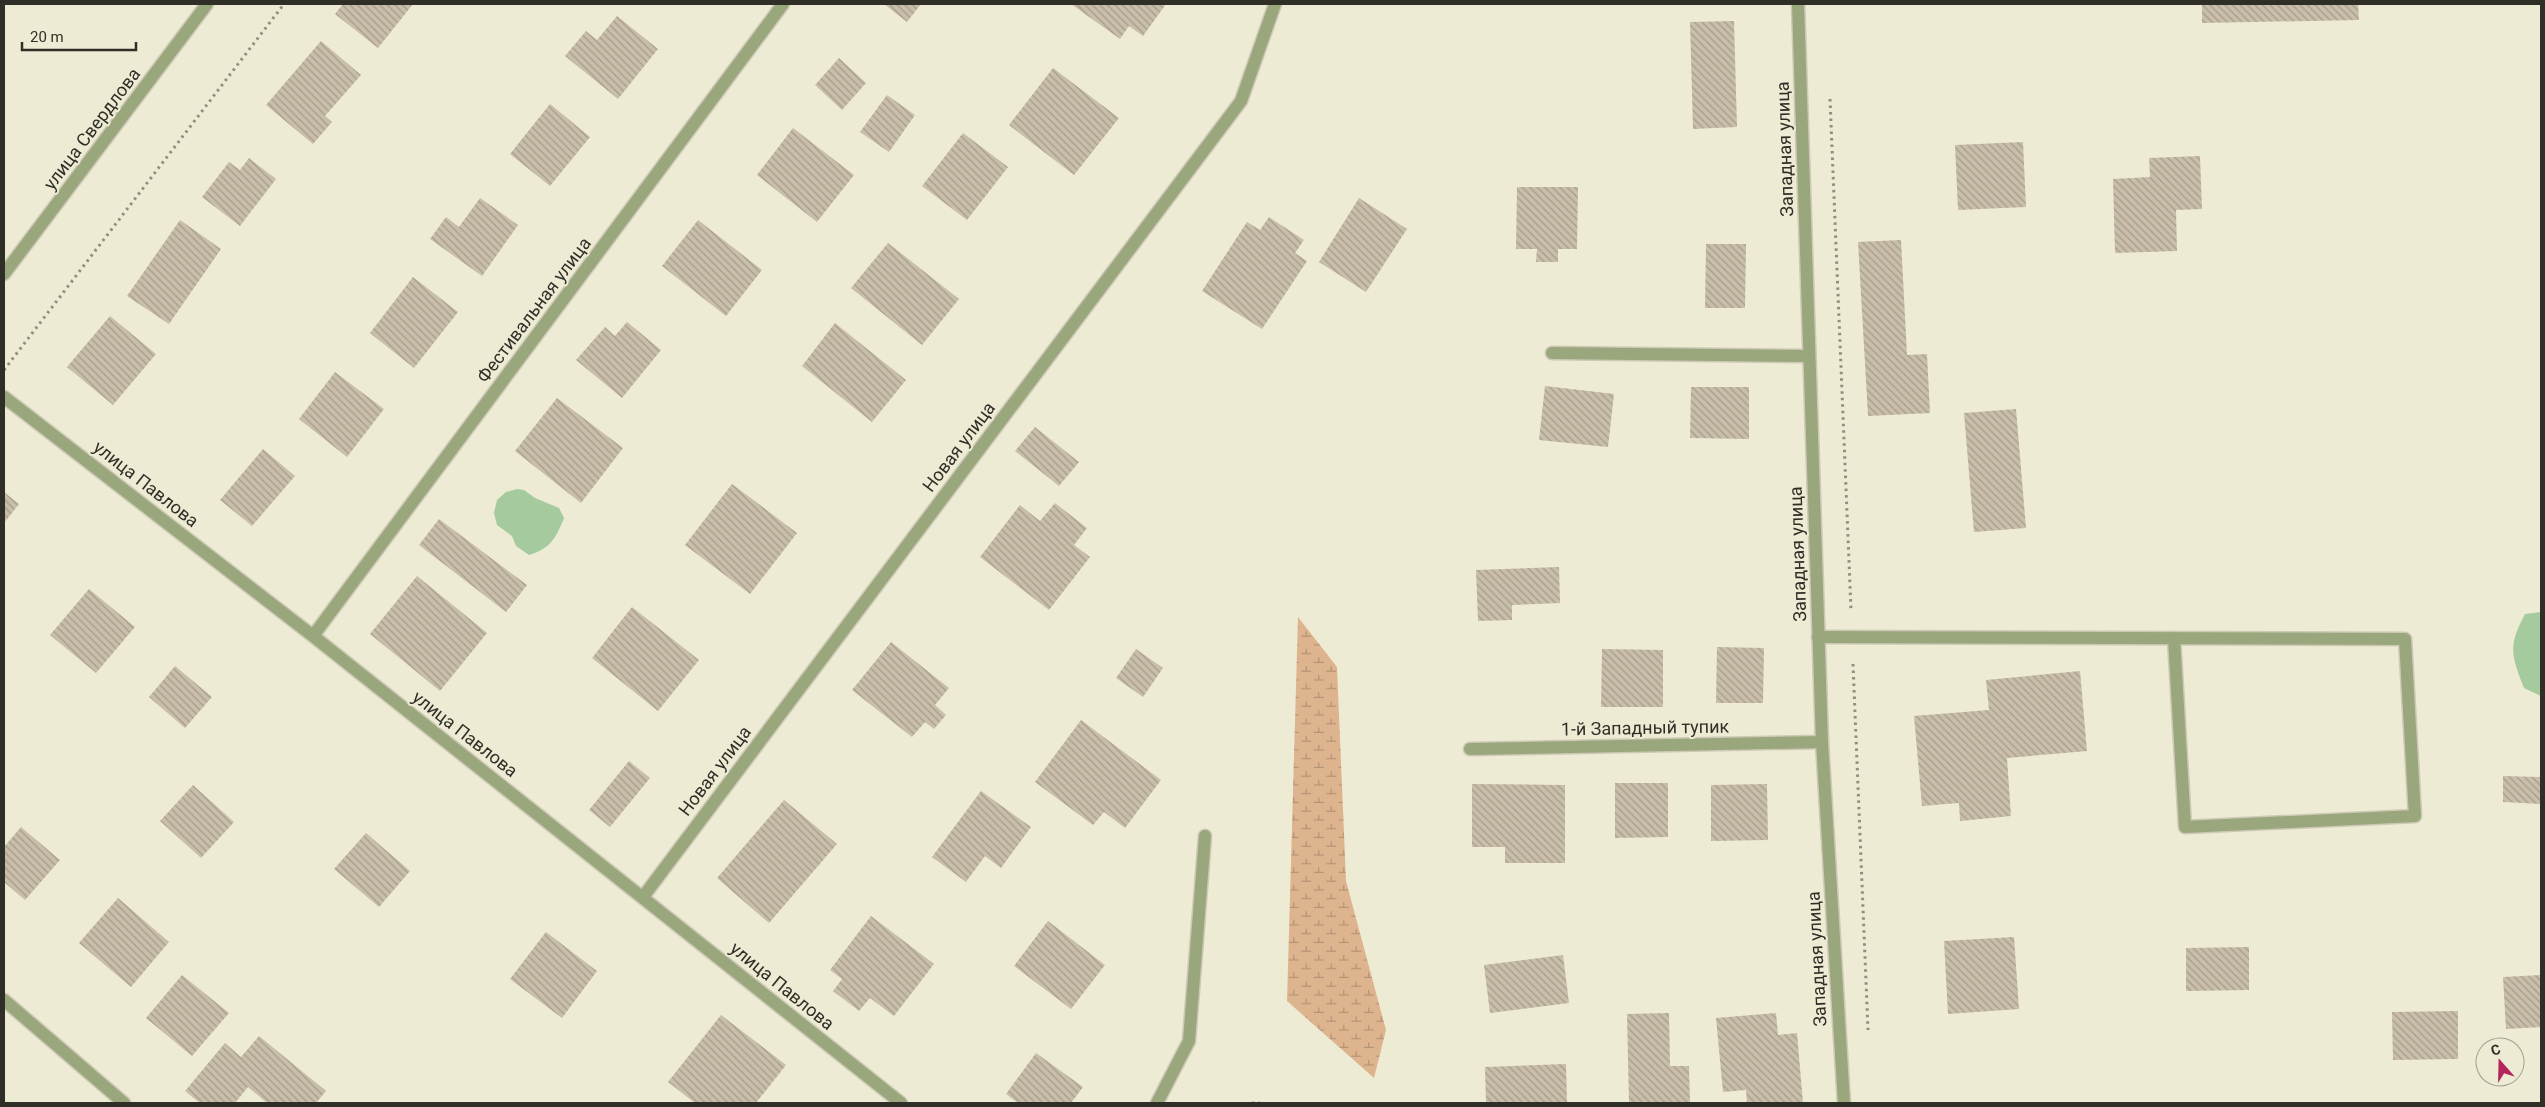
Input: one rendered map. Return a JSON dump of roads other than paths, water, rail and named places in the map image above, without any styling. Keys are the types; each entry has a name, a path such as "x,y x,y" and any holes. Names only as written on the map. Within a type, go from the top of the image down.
{"street":[{"name":"улица Свердлова","path":"4,274 208,4"},
{"name":"Фестивальная улица","path":"313,636 783,4"},
{"name":"Новая улица","path":"643,897 1240,102 1275,4"},
{"name":"Западная улица","path":"1798,4 1822,742 1844,1103"},
{"path":"1552,353 1809,356"},
{"name":"улица Павлова","path":"4,397 313,636 901,1103"},
{"path":"1818,637 2174,638 2405,639 2415,816 2185,827 2174,638"},
{"name":"1-й Западный тупик","path":"1470,749 1822,742"},
{"path":"1157,1103 1189,1042 1205,836"},
{"path":"4,1000 124,1103"}]}
